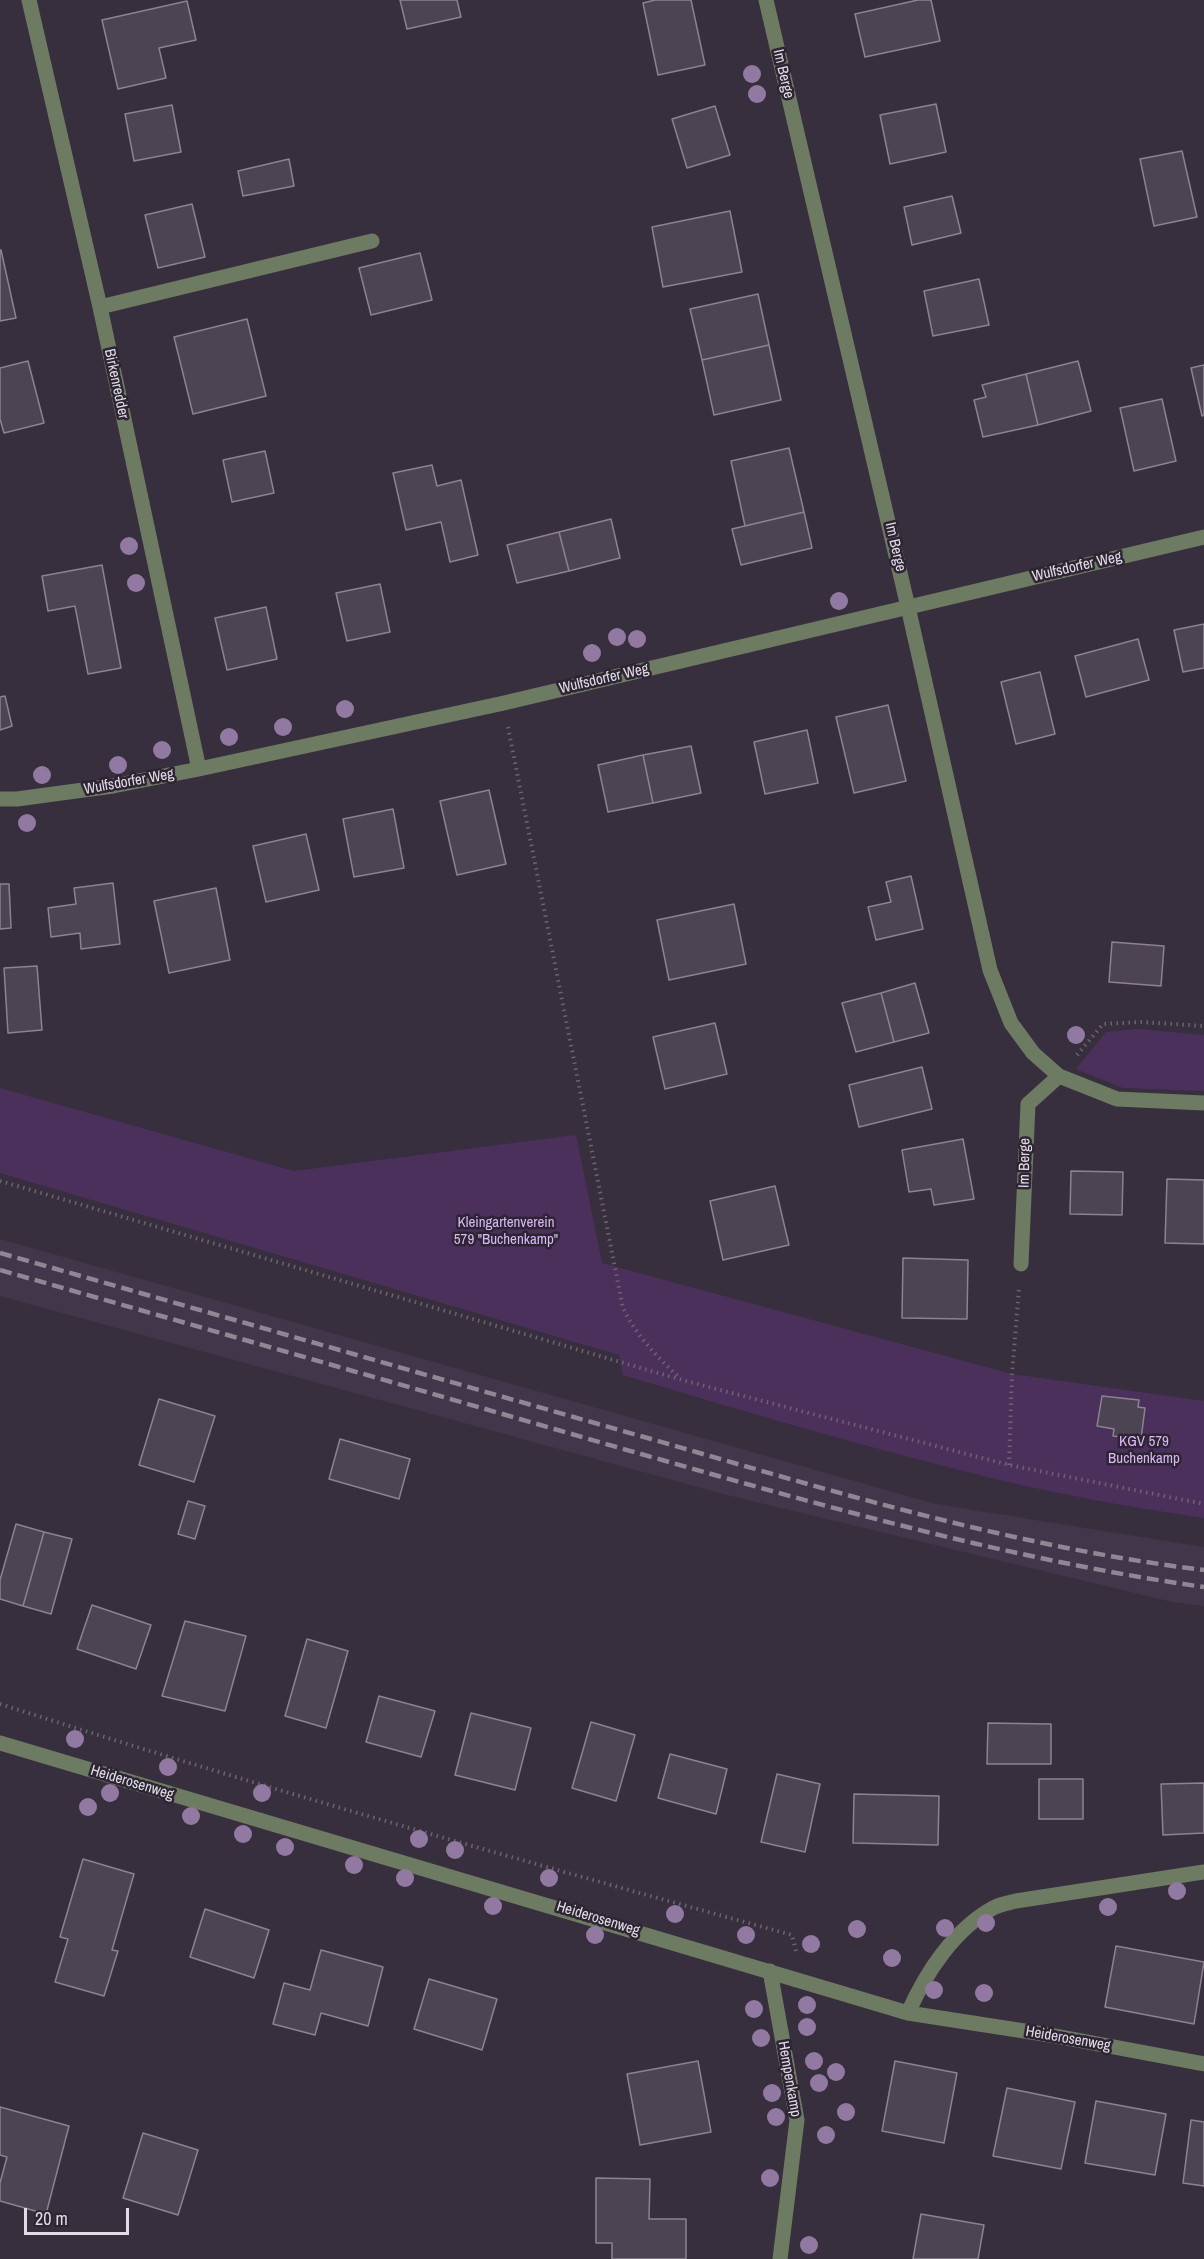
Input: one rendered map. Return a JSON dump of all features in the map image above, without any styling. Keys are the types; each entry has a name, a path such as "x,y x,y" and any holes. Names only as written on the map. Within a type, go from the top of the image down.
{"street":[{"name":"Birkenredder","path":"29,0 100,307 199,769"},
{"name":"Im Berge","path":"766,0 909,607 990,970 1011,1023 1033,1053 1059,1076 1117,1098 1204,1103"},
{"path":"100,307 372,242"},
{"name":"Wulfsdorfer Weg","path":"0,799 17,799 113,786 504,703 1204,537"},
{"name":"Im Berge","path":"1021,1264 1028,1104 1059,1076"},
{"name":"Heiderosenweg","path":"0,1743 909,2013 1050,2035 1204,2064"},
{"path":"909,2013 917,1992 933,1966 976,1920 995,1907 1016,1901 1204,1872"},
{"name":"Hempenkamp","path":"770,1971 797,2120 780,2259"}],"path":[{"path":"504,703 623,1308 637,1334 682,1380"},
{"path":"1059,1076 1103,1024 1141,1022 1204,1026"},
{"path":"0,1180 682,1380 1009,1465 1204,1504"},
{"path":"1009,1465 1012,1374 1021,1264"},
{"path":"0,1704 458,1843 792,1935 805,1982"}],"shaded area":[{"path":"0,1239 936,1504 1204,1547 1204,1606 1172,1602 727,1495 0,1296"}],"green space":[{"path":"1138,1029 1204,1035 1204,1091 1123,1088 1076,1069 1106,1032"},
{"path":"0,1088 294,1171 576,1135 602,1263 1012,1374 1204,1401 1204,1518 1056,1493 1008,1482 911,1458 766,1417 623,1375 619,1355 0,1173"}],"building":[{"path":"400,0 457,0 461,17 407,29"},
{"path":"655,0 691,0 705,65 658,75 643,3"},
{"path":"918,0 931,0 940,41 865,57 855,14"},
{"path":"187,1 196,40 159,48 166,78 118,89 102,20"},
{"path":"936,104 946,152 890,164 880,115"},
{"path":"172,105 181,152 134,161 125,114"},
{"path":"715,106 730,155 687,168 672,119"},
{"path":"1182,151 1197,217 1154,226 1140,159"},
{"path":"289,159 294,186 243,196 238,171"},
{"path":"952,196 961,233 912,245 904,207"},
{"path":"192,204 205,257 158,268 145,215"},
{"path":"730,211 742,272 663,287 652,227"},
{"path":"0,250 16,318 0,321"},
{"path":"420,253 432,300 371,315 359,268"},
{"path":"979,279 989,325 933,336 924,291"},
{"path":"758,294 769,345 702,360 690,309"},
{"path":"247,319 266,396 193,414 174,337"},
{"path":"769,345 781,400 714,415 702,360"},
{"path":"28,361 44,423 4,433 0,419 0,368"},
{"path":"1078,361 1091,411 1038,425 1026,374"},
{"path":"1204,365 1204,415 1202,416 1191,368"},
{"path":"1026,374 1038,425 983,437 974,400 986,397 982,385"},
{"path":"1162,399 1176,461 1134,471 1120,408"},
{"path":"789,448 804,512 745,526 731,461"},
{"path":"265,451 274,493 232,502 223,460"},
{"path":"432,465 437,486 461,480 478,555 450,562 441,522 406,530 393,473"},
{"path":"804,512 812,548 741,565 732,529"},
{"path":"611,519 620,558 569,571 559,532"},
{"path":"559,532 569,571 517,583 507,545"},
{"path":"102,565 121,668 88,674 75,606 48,611 42,576"},
{"path":"380,584 390,632 347,641 336,593"},
{"path":"266,607 277,659 227,670 215,618"},
{"path":"1204,624 1204,668 1183,672 1174,630"},
{"path":"1138,639 1149,680 1086,697 1075,656"},
{"path":"1040,672 1055,734 1016,744 1001,682"},
{"path":"5,696 12,726 0,730 0,697"},
{"path":"888,705 906,781 854,793 836,717"},
{"path":"807,730 818,783 765,794 754,742"},
{"path":"691,746 701,793 653,803 643,755"},
{"path":"643,755 653,803 608,812 598,765"},
{"path":"489,790 506,864 457,875 440,801"},
{"path":"393,809 404,868 354,877 343,819"},
{"path":"306,834 319,890 266,902 253,846"},
{"path":"911,876 923,929 876,940 868,907 891,902 886,882"},
{"path":"113,883 120,944 81,949 80,933 51,937 48,908 76,904 74,888"},
{"path":"0,884 9,884 11,928 0,929"},
{"path":"216,888 230,960 169,973 154,901"},
{"path":"734,904 746,964 669,980 657,920"},
{"path":"1112,942 1164,946 1161,986 1109,982"},
{"path":"37,966 42,1030 8,1033 4,968"},
{"path":"915,983 929,1033 894,1042 881,993"},
{"path":"881,993 894,1042 856,1052 842,1003"},
{"path":"715,1023 727,1074 665,1089 653,1037"},
{"path":"922,1067 932,1109 859,1127 849,1085"},
{"path":"963,1139 974,1199 934,1205 931,1189 909,1192 902,1150"},
{"path":"1071,1171 1123,1172 1122,1215 1070,1214"},
{"path":"1167,1179 1204,1180 1204,1244 1165,1243"},
{"path":"775,1186 789,1245 723,1260 710,1201"},
{"path":"903,1258 968,1260 967,1319 902,1318"},
{"path":"1102,1396 1139,1400 1138,1407 1145,1408 1141,1439 1113,1436 1114,1429 1097,1426"},
{"path":"159,1399 215,1416 194,1482 139,1465"},
{"path":"340,1439 410,1459 399,1499 329,1479"},
{"path":"188,1501 205,1506 195,1539 178,1534"},
{"path":"16,1524 44,1532 23,1606 0,1599 0,1580"},
{"path":"44,1532 72,1539 51,1614 23,1606"},
{"path":"92,1605 151,1625 136,1669 77,1649"},
{"path":"185,1621 246,1636 225,1711 162,1696"},
{"path":"307,1639 348,1651 326,1728 285,1716"},
{"path":"379,1696 435,1711 421,1757 366,1742"},
{"path":"471,1713 531,1728 515,1790 455,1775"},
{"path":"591,1722 635,1735 616,1801 572,1788"},
{"path":"988,1723 1051,1724 1051,1764 987,1764"},
{"path":"670,1754 727,1769 716,1814 658,1798"},
{"path":"777,1774 820,1784 805,1852 761,1842"},
{"path":"1039,1779 1083,1779 1083,1819 1039,1819"},
{"path":"1204,1783 1204,1833 1163,1835 1161,1784"},
{"path":"854,1794 939,1796 938,1845 853,1843"},
{"path":"83,1859 134,1874 112,1950 118,1951 104,1996 55,1982 68,1939 60,1937"},
{"path":"205,1909 269,1930 254,1978 190,1957"},
{"path":"1116,1946 1204,1962 1194,2024 1105,2007"},
{"path":"321,1950 383,1967 368,2026 321,2013 315,2035 273,2024 284,1983 310,1990"},
{"path":"429,1979 497,1999 482,2050 414,2029"},
{"path":"698,2061 711,2132 640,2145 627,2074"},
{"path":"895,2061 957,2073 944,2143 882,2131"},
{"path":"1007,2088 1075,2102 1061,2169 993,2156"},
{"path":"1096,2101 1166,2114 1155,2175 1085,2163"},
{"path":"0,2107 69,2126 46,2214 0,2201 0,2183 7,2157 0,2155"},
{"path":"1191,2120 1204,2122 1204,2186 1183,2183"},
{"path":"143,2133 198,2150 178,2215 123,2198"},
{"path":"596,2178 650,2179 649,2219 686,2219 686,2259 612,2259 612,2243 596,2243"},
{"path":"921,2214 984,2225 978,2259 913,2259"}],"railway":[{"path":"0,1253 922,1515 1062,1547 1204,1570"},
{"path":"0,1270 837,1509 1056,1561 1204,1587"}],"park label":[{"name":"Kleingartenverein 579 \"Buchenkamp\"","path":"506,1232"},
{"name":"KGV 579 Buchenkamp","path":"1144,1450"}]}
